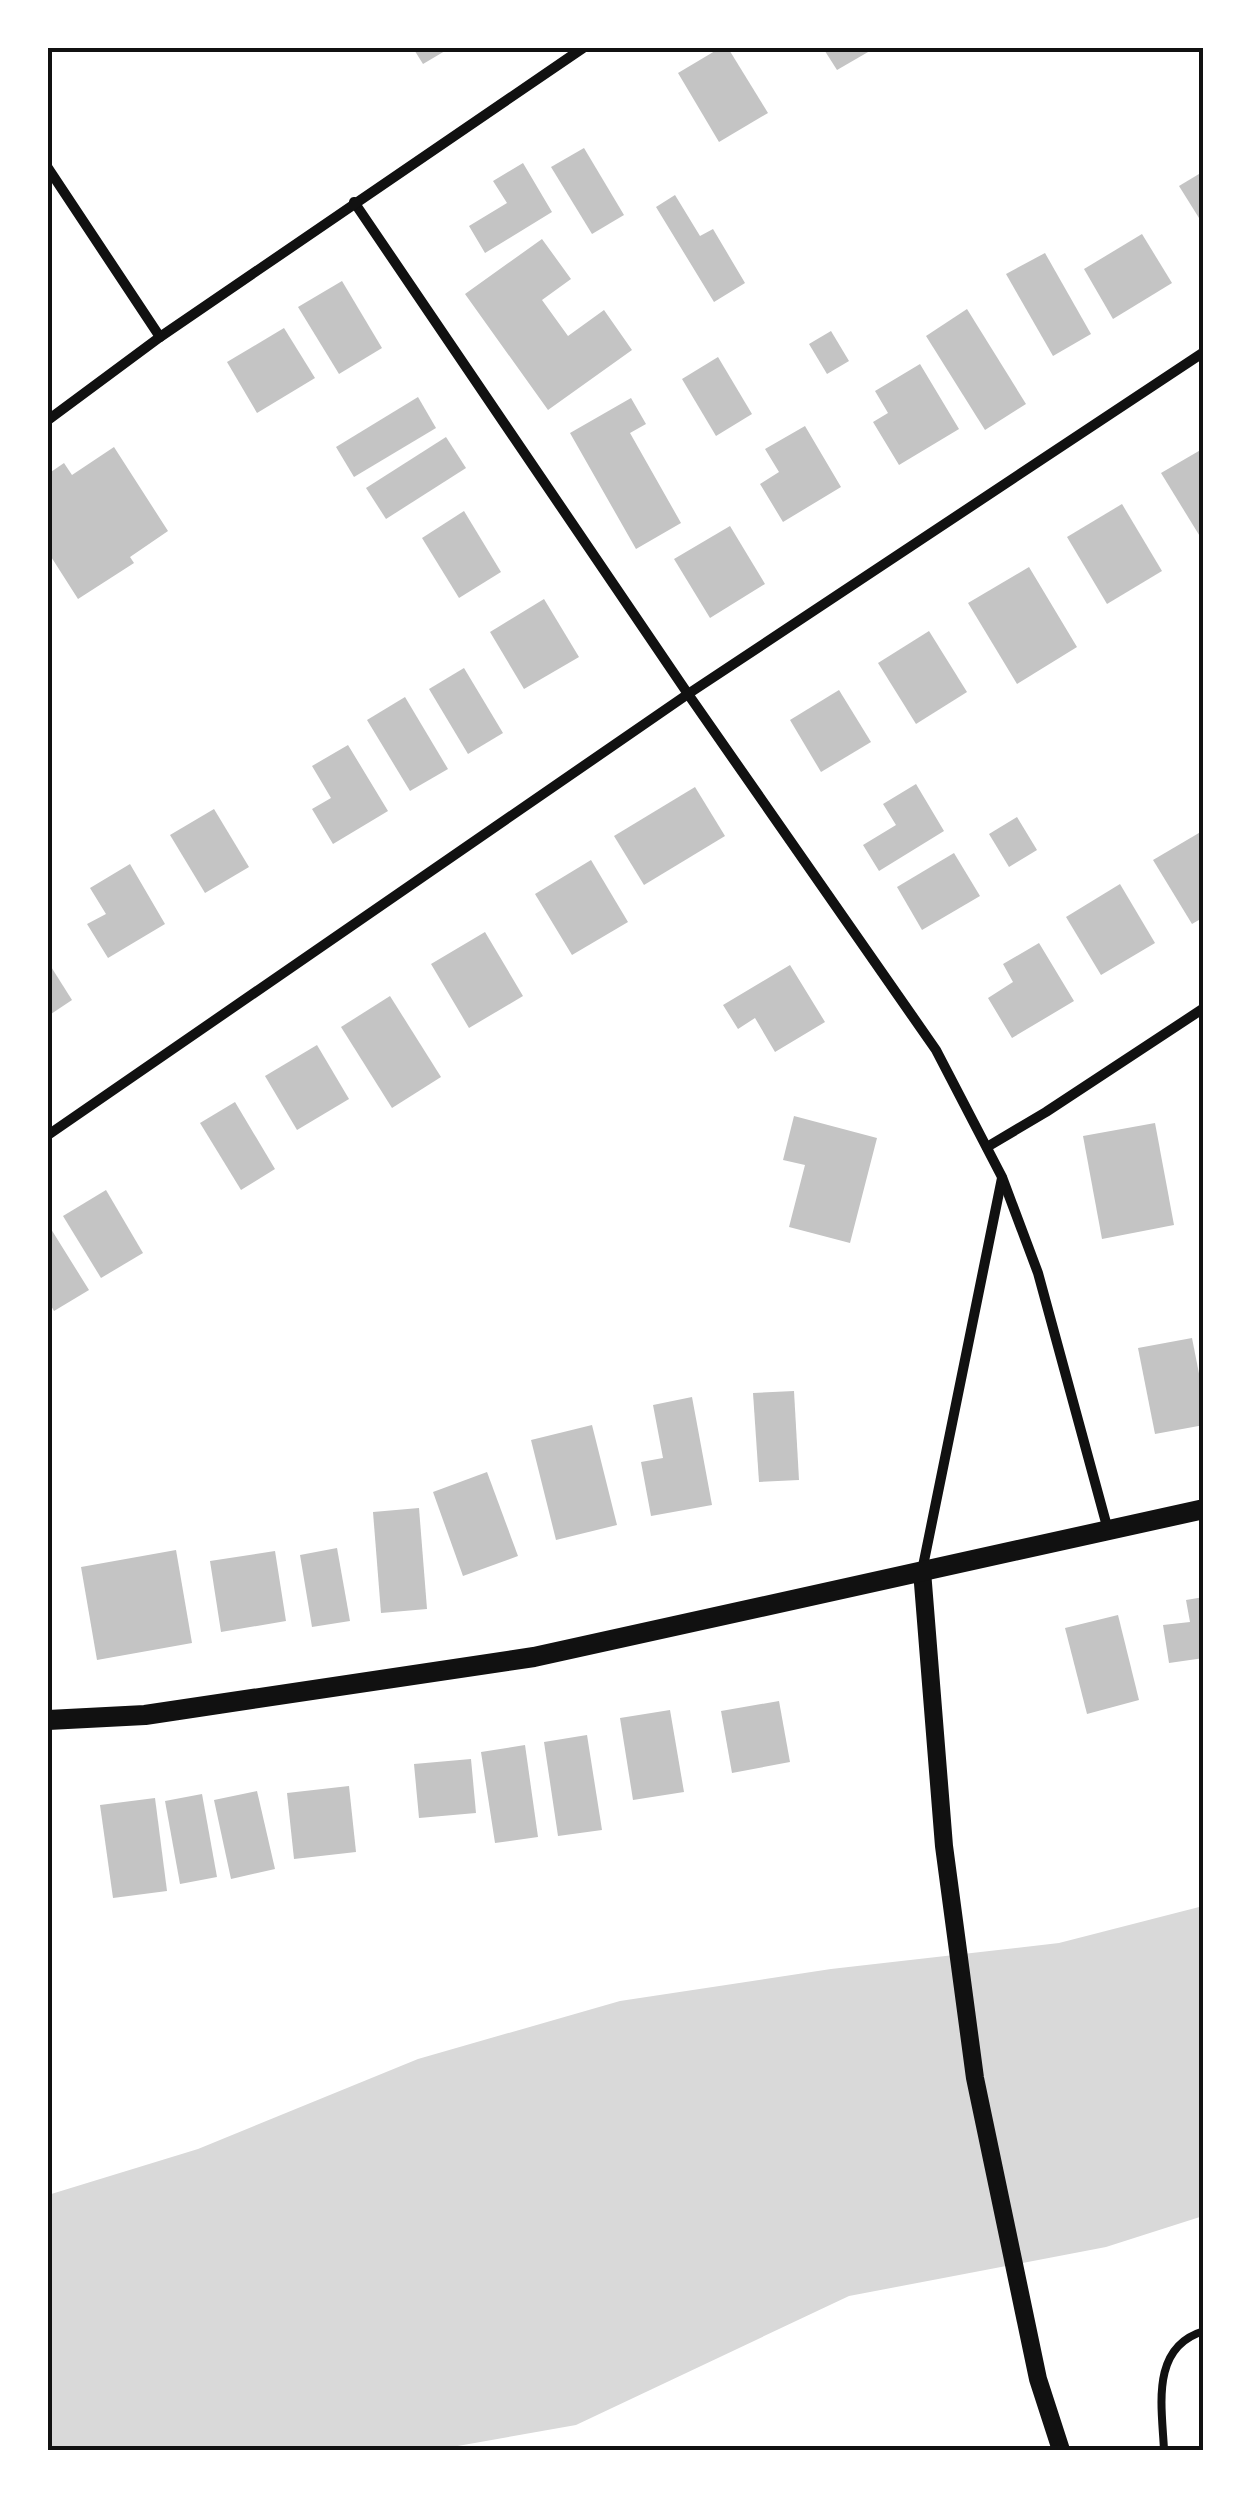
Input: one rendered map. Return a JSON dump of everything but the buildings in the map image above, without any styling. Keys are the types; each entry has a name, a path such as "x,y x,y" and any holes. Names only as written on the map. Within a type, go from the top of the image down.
{"main road":[{"path":"48,1720 145,1715 534,1657 1204,1509"}],"street":[{"path":"48,420 160,336 583,48"},
{"path":"48,168 160,336"},
{"path":"354,202 688,694 936,1050 1002,1178 1038,1273 1108,1530"},
{"path":"48,1134 688,694 1204,352"},
{"path":"987,1147 1204,1008"},
{"path":"1002,1178 922,1572 944,1846 975,2078 1038,2379 1061,2450"}],"lane":[{"path":"1164,2450 1164,2365 1178,2346 1204,2331"}],"shaded area":[{"path":"1203,1906 1203,2216 1106,2247 849,2296 576,2425 435,2450 48,2450 48,2195 198,2149 418,2059 620,2001 831,1969 1059,1943"}]}
